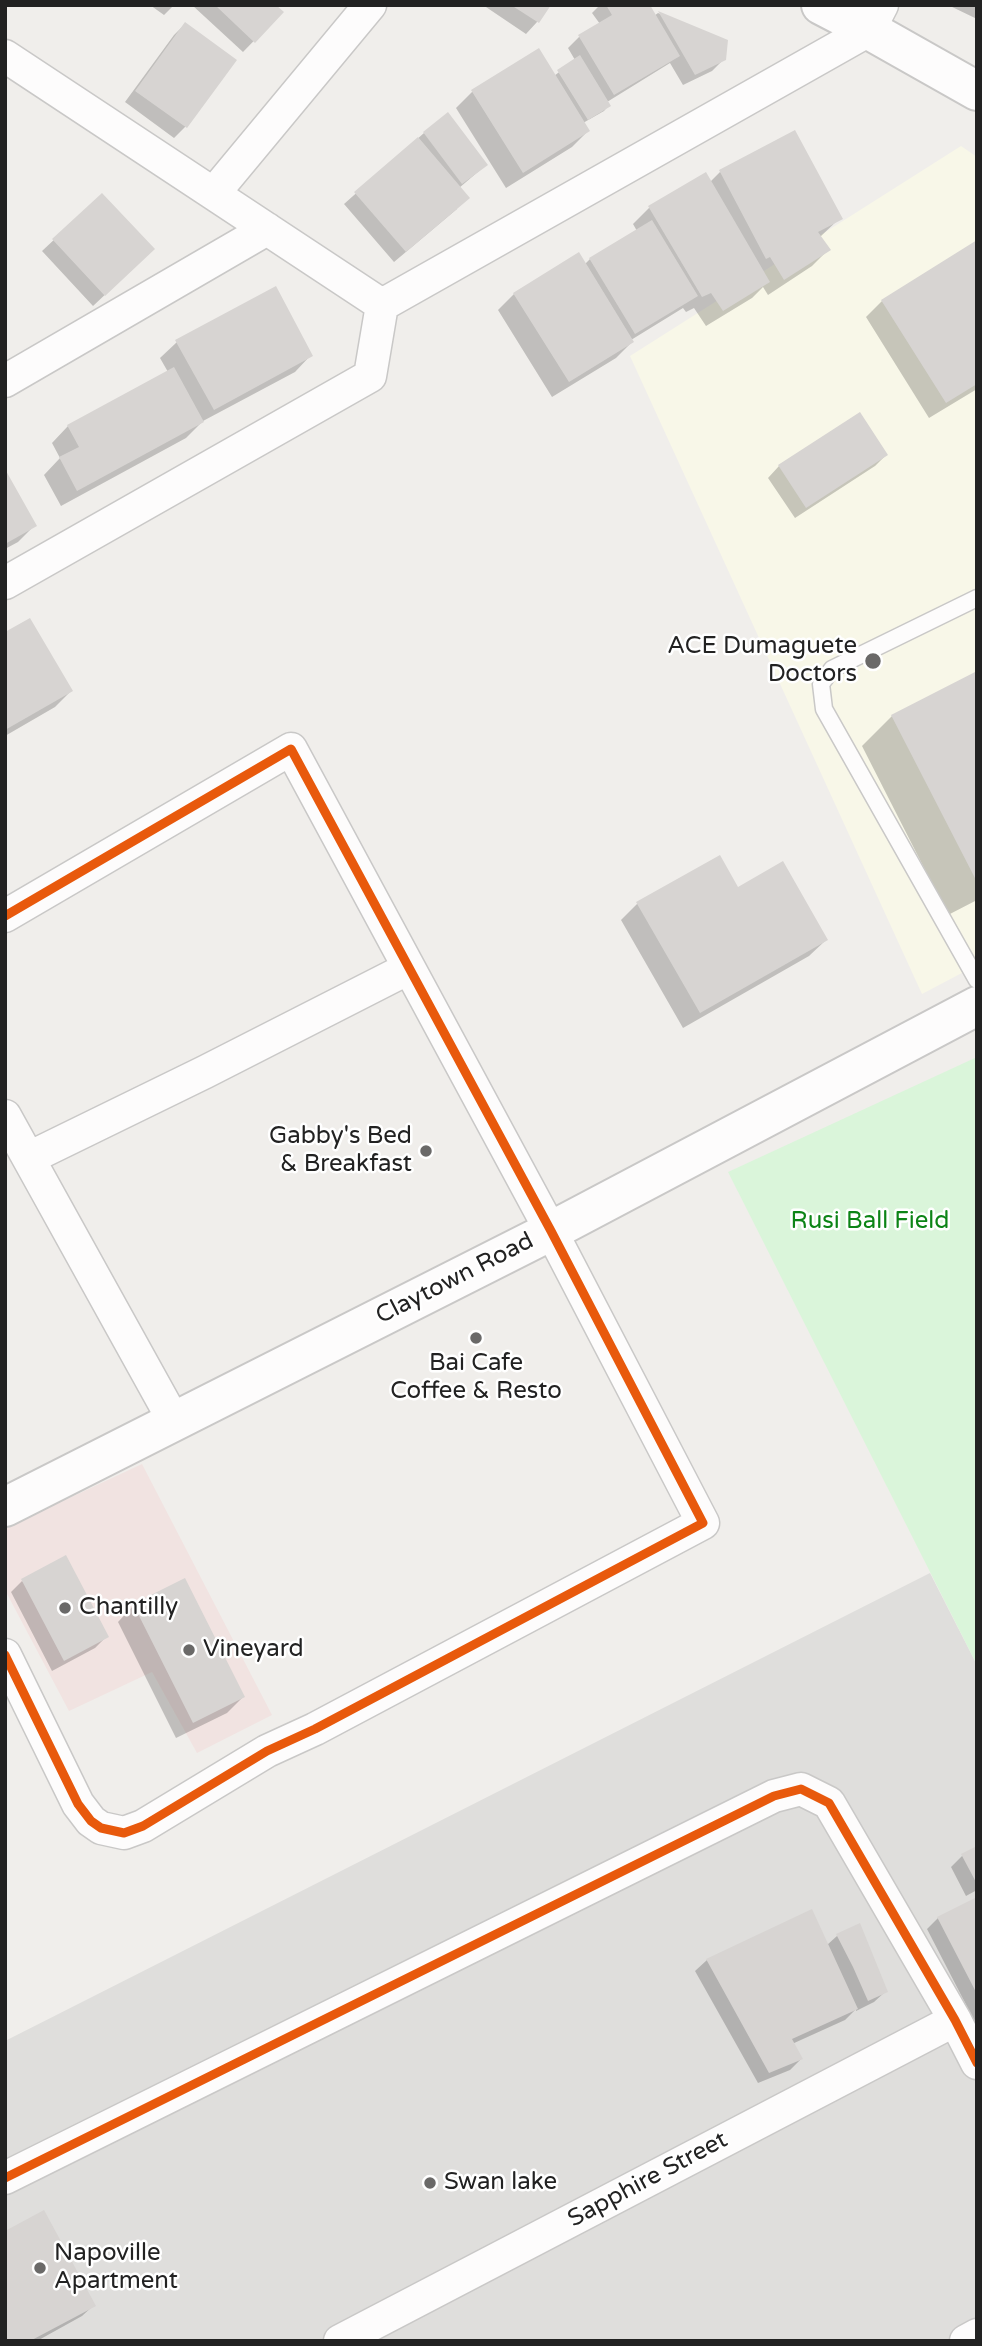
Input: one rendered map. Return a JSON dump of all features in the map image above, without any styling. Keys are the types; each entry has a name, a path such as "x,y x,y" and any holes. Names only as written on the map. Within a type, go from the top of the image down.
{"street":[{"path":"214,193 370,5"},
{"path":"821,5 876,18 977,91"},
{"path":"382,305 876,18"},
{"path":"5,56 382,305"},
{"path":"5,381 267,229"},
{"path":"5,583 370,376 382,305"},
{"path":"5,916 291,749 551,1231 703,1523 327,1722 267,1751 143,1826 124,1833 101,1828 91,1821 78,1804 5,1655"},
{"path":"29,1158 409,968"},
{"name":"Claytown Road","path":"5,1507 551,1231 977,1006"},
{"path":"5,1116 174,1421"},
{"path":"5,2178 774,1796 801,1790 829,1803 955,2020 977,2063"},
{"name":"Sapphire Street","path":"340,2341 955,2020"},
{"path":"966,2341 977,2335"}],"lane":[{"path":"977,598 831,669 821,684 824,709 977,980"}],"shaded area":[{"name":"ACE Dumaguete Doctors","path":"961,146 977,157 977,965 922,994 630,356"},
{"path":"142,1464 272,1715 197,1753 152,1672 69,1711 5,1590 5,1528"},
{"path":"930,1573 977,1665 977,2341 5,2341 5,2041"}],"green space":[{"name":"Rusi Ball Field","path":"977,1057 977,1665 728,1172"}],"building":[{"path":"215,5 276,5 284,12 255,43"},
{"path":"511,5 551,5 539,23"},
{"path":"606,5 650,5 680,56 614,95 578,35 612,15"},
{"path":"658,11 728,40 726,60 695,75"},
{"path":"185,22 237,60 187,128 135,91"},
{"path":"539,48 590,131 523,173 471,90"},
{"path":"580,55 611,106 588,120 557,70"},
{"path":"448,112 488,165 462,184 423,132"},
{"path":"795,130 843,219 818,232 831,250 784,280 770,257 766,259 719,170"},
{"path":"418,137 470,198 406,252 354,192"},
{"path":"706,172 770,282 723,311 711,293 702,297 648,206"},
{"path":"102,193 155,249 105,296 52,239"},
{"path":"652,220 698,296 635,334 589,258"},
{"path":"977,240 977,384 946,403 881,300"},
{"path":"579,252 634,342 569,382 513,293"},
{"path":"276,286 313,356 214,410 175,340"},
{"path":"174,367 204,422 77,491 59,457 79,447 67,425"},
{"path":"860,412 888,455 806,508 778,465"},
{"path":"5,469 37,526 5,544"},
{"path":"30,618 73,691 5,730 5,632"},
{"path":"977,671 977,882 891,715"},
{"path":"720,855 738,887 783,861 828,940 700,1013 636,902"},
{"name":"Chantilly","path":"66,1555 109,1637 64,1661 21,1579"},
{"name":"Vineyard","path":"185,1578 245,1697 193,1723 133,1604"},
{"path":"977,1846 977,1884 961,1854"},
{"path":"977,1897 977,1994 937,1917"},
{"path":"812,1909 858,2009 792,2039 803,2059 769,2073 706,1959"},
{"path":"860,1923 888,1992 868,2001 836,1934"},
{"name":"Napoville Apartment","path":"44,2210 96,2306 30,2341 5,2341 5,2231"}],"cycle path":[{"path":"5,916 291,749 551,1231 703,1523 315,1729 267,1751 143,1826 124,1833 101,1828 91,1821 78,1804 5,1655"},
{"path":"5,2178 774,1796 801,1789 829,1803 955,2020 977,2063"}],"place":[{"name":"ACE Dumaguete Doctors","path":"873,661"},
{"name":"Gabby's Bed & Breakfast","path":"426,1151"},
{"name":"Bai Cafe Coffee & Resto","path":"476,1338"},
{"name":"Chantilly","path":"65,1608"},
{"name":"Vineyard","path":"189,1650"},
{"name":"Swan lake","path":"430,2183"},
{"name":"Napoville Apartment","path":"40,2268"}]}
